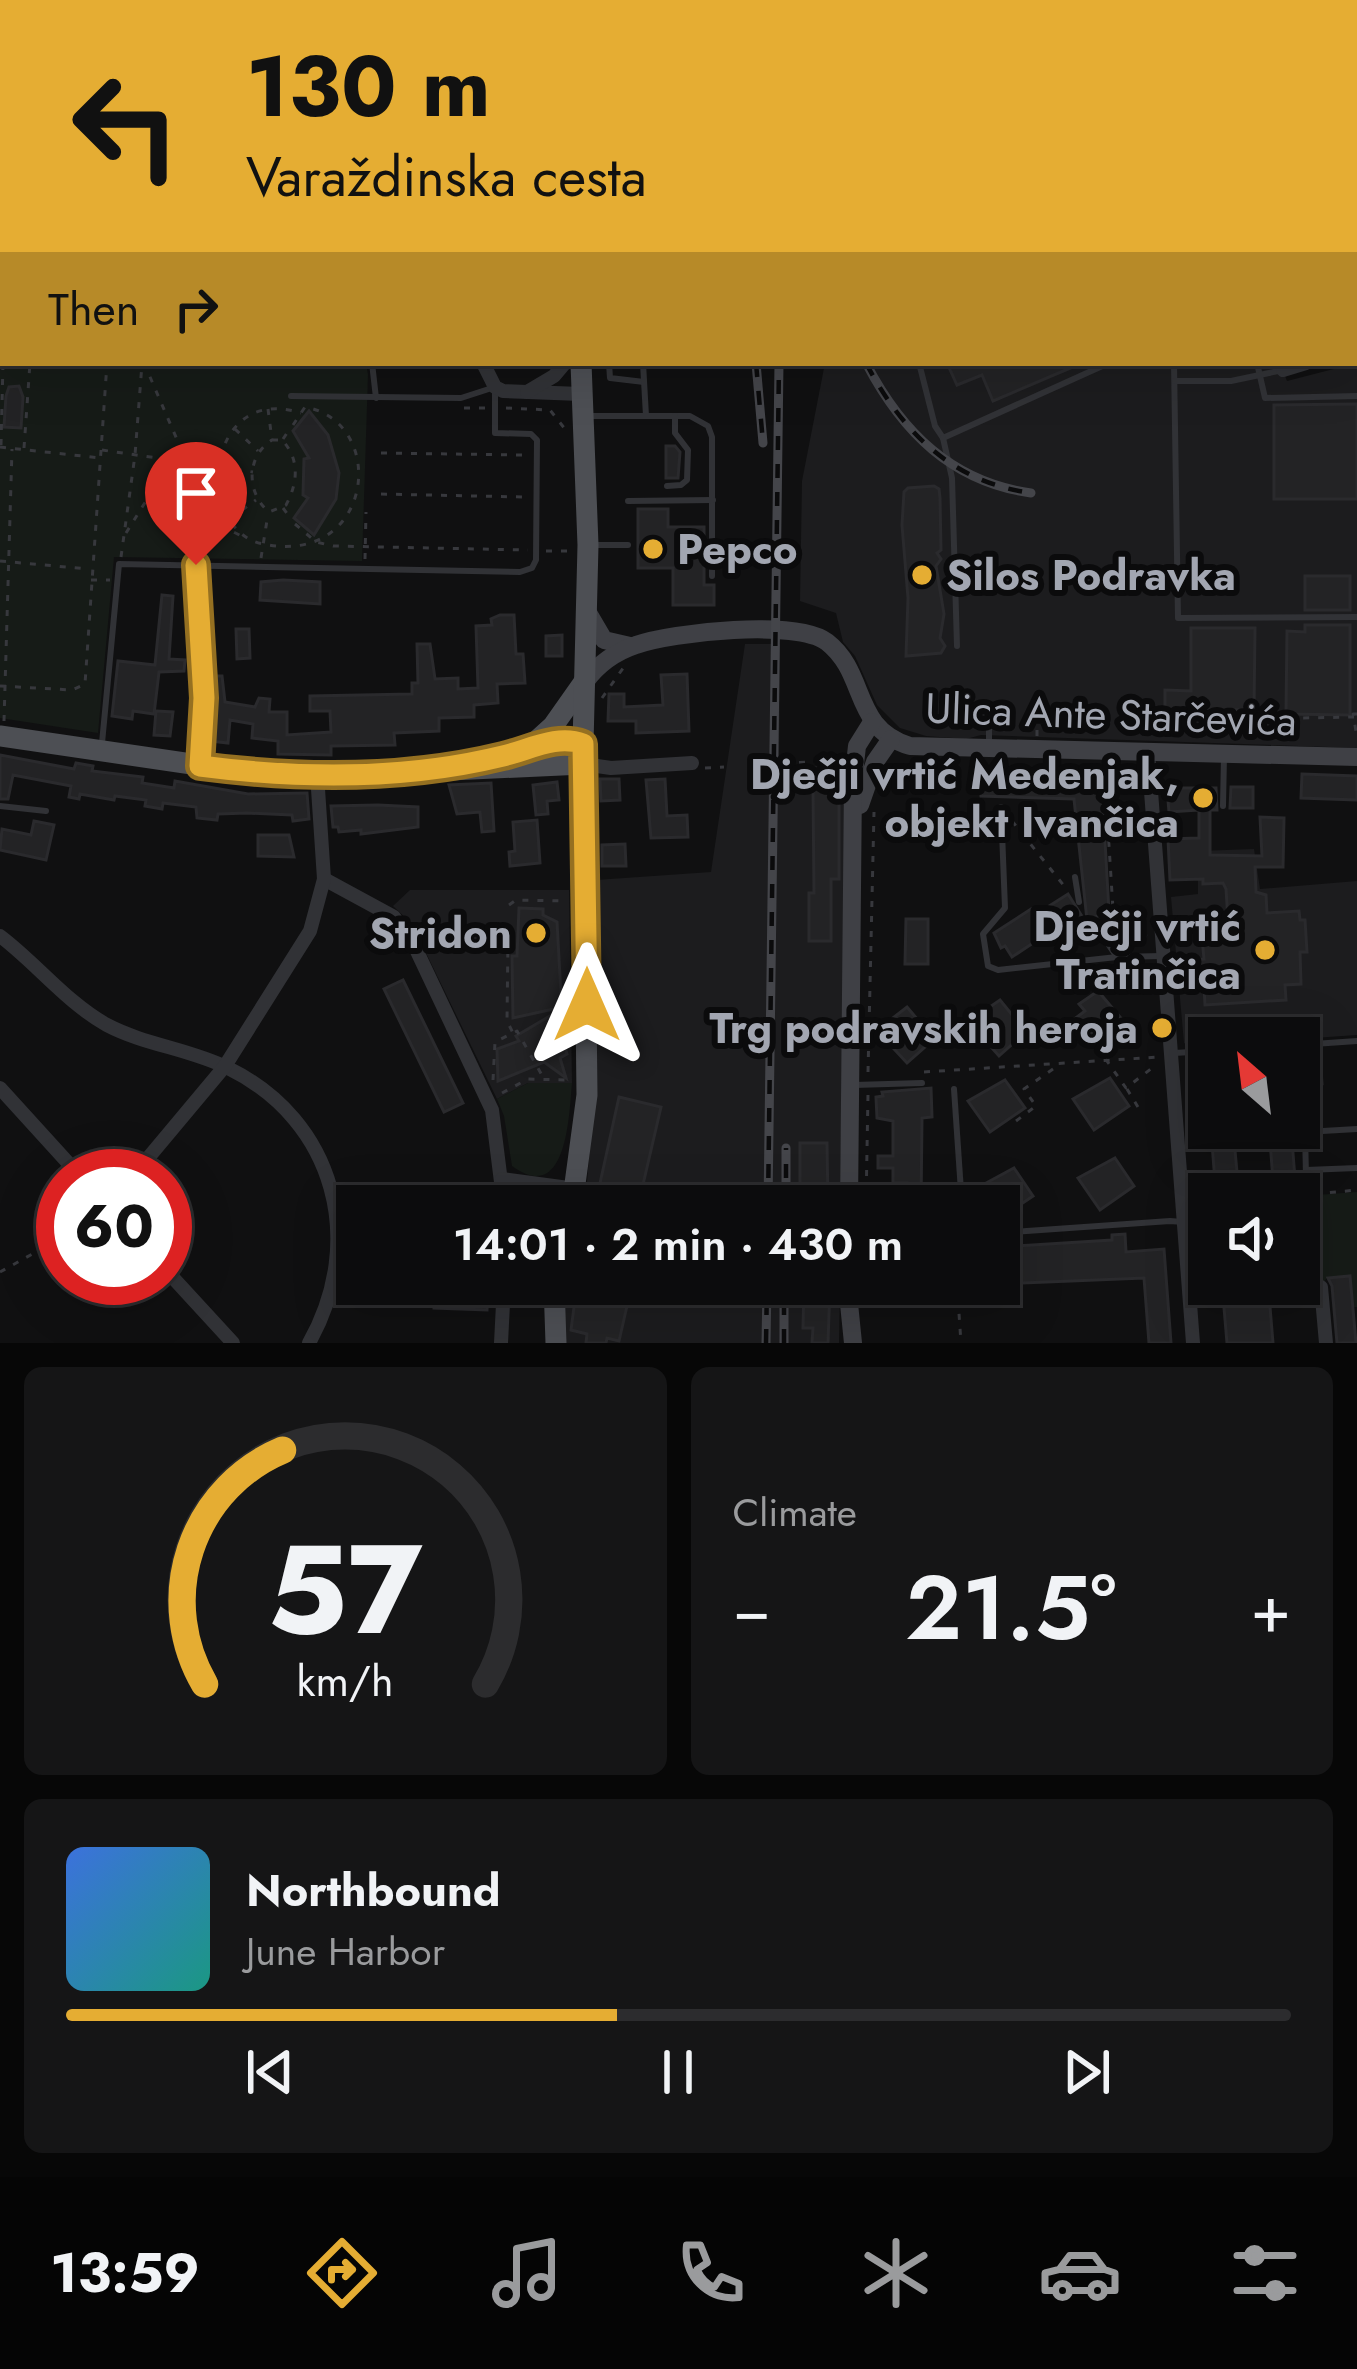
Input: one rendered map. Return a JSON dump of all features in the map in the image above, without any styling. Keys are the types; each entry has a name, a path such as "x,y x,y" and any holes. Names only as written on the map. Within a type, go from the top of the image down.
{"main road":[{"path":"576,1185 587,1095 583,754 587,611 571,411 580,366"},
{"path":"587,611 604,640 630,655"},
{"name":"Ulica Ante Starčevića","path":"585,682 607,659 700,632 809,633 842,657 872,722 891,739 926,748 1062,743 1148,752 1224,754 1248,747 1357,757"},
{"path":"528,749 553,726 585,682"},
{"path":"851,1185 862,1086 856,753 872,722"},
{"path":"2,732 200,766 317,775 457,768 583,754"},
{"path":"855,827 872,770 891,739"},
{"path":"457,768 563,740 583,754"},
{"path":"555,1305 556,1343"},
{"path":"853,1343 858,1305"}],"street":[{"path":"484,366 495,387 571,411"},
{"path":"525,393 563,366"},
{"path":"1282,370 1296,366"},
{"path":"1148,752 1164,1059 1193,1343"},
{"path":"583,754 610,768 692,764"},
{"path":"156,1149 225,1066 310,931 324,879 317,775"},
{"path":"324,879 394,917 415,946 492,1110 502,1185"},
{"path":"0,936 106,1024 243,1076 282,1109 313,1148 333,1189 339,1232 328,1306 309,1343"},
{"path":"0,1088 55,1149"},
{"path":"502,1179 525,1185"},
{"path":"1322,1287 1326,1343"},
{"path":"192,1298 233,1343"},
{"path":"502,1343 503,1305"}],"lane":[{"path":"372,366 376,398"},
{"path":"609,366 614,380 646,382"},
{"path":"643,366 646,416"},
{"path":"920,366 952,478 957,646"},
{"path":"943,437 1101,366"},
{"path":"1174,366 1178,618 1357,617"},
{"path":"1258,366 1265,398 1357,396"},
{"path":"1175,381 1231,381 1282,370"},
{"path":"101,752 119,564 520,572 532,568 536,560 537,440 531,434 495,433 495,387 461,398 292,396"},
{"path":"571,411 690,416 708,426 712,437 712,576"},
{"path":"667,485 688,480 688,450 675,433 675,416"},
{"path":"628,501 713,500"},
{"path":"581,548 628,545"},
{"path":"196,565 204,698 200,766"},
{"path":"989,714 989,748"},
{"path":"1223,806 1224,754"},
{"path":"0,806 46,812"},
{"path":"1001,807 1005,908 983,934 988,967 998,970 1162,956"},
{"path":"1075,877 1079,902"},
{"path":"1094,923 1117,957"},
{"path":"1320,1044 1357,1041"},
{"path":"1164,1059 1188,1055"},
{"path":"862,1086 922,1083"},
{"path":"954,1089 961,1185"},
{"path":"1306,1173 1305,1132 1357,1129"},
{"path":"1306,1170 1357,1168"},
{"path":"1020,1232 1188,1223"}],"path":[{"path":"4,366 0,447 100,458"},
{"path":"24,450 30,366"},
{"path":"3,686 82,688 106,366"},
{"path":"119,564 147,366"},
{"path":"148,366 186,462 213,515 235,535 262,544 530,550"},
{"path":"249,539 230,519 219,486 219,467 234,427 251,412 268,407 301,413"},
{"path":"268,407 272,440"},
{"path":"282,440 305,407 318,409 346,434 356,452 357,493 347,517 316,542"},
{"path":"234,427 259,452"},
{"path":"272,440 282,440 296,469 292,494 283,508 269,512 257,499 253,472 259,452 272,440"},
{"path":"2,732 12,449"},
{"path":"100,450 253,472"},
{"path":"356,452 367,453"},
{"path":"381,453 523,455"},
{"path":"125,534 146,501 186,462"},
{"path":"357,493 366,494"},
{"path":"381,494 522,497"},
{"path":"230,519 257,499"},
{"path":"283,508 316,542"},
{"path":"261,566 269,512"},
{"path":"364,567 366,512"},
{"path":"542,550 581,548"},
{"path":"0,561 92,569"},
{"path":"91,580 118,578"},
{"path":"601,700 630,655"},
{"path":"1037,734 1037,714 1062,712 1070,719"},
{"path":"1246,725 1251,718 1355,716 1357,737"},
{"path":"784,763 850,760"},
{"path":"885,776 893,766 926,763"},
{"path":"692,764 724,767"},
{"path":"1104,765 1114,932 1118,936 1129,930 1148,936"},
{"path":"1105,779 1135,778"},
{"path":"866,1185 862,1086 875,803"},
{"path":"1001,807 1060,885 1076,892"},
{"path":"508,905 516,900 574,901"},
{"path":"508,938 507,1021 513,1033"},
{"path":"496,975 508,974"},
{"path":"544,1080 518,1030 495,1042 493,1081 499,1094 528,1079 544,1080 575,1080"},
{"path":"1073,1043 1084,1036 1141,1112"},
{"path":"911,1073 1164,1059"},
{"path":"1126,1088 1164,1059"},
{"path":"1016,1121 1036,1106 1024,1089 1062,1063"},
{"path":"867,1162 878,1162"},
{"path":"1320,1194 1357,1190"},
{"path":"0,1273 36,1252"},
{"path":"1320,1265 1322,1287"},
{"path":"958,1305 961,1343"}],"shaded area":[{"path":"0,366 366,366 362,561 114,557 98,733 0,718"},
{"path":"824,366 1281,366 1287,381 1357,366 1357,748 981,735 966,739 926,736 900,728 877,705 855,656 843,642 836,613 800,601 802,481"},
{"path":"745,644 780,644 779,768 846,764 840,1185 587,1185 594,1097 596,880 711,872"},
{"name":"Dječji vrtić Tratinčica","path":"1254,849 1260,889 1357,881 1357,1035 1320,1038 1320,1017 1188,1017 1188,1045 1184,1043 1171,897 1198,894 1198,851"},
{"path":"410,890 569,890 572,1083 528,1083 497,1099 412,924 393,906"},
{"path":"528,1083 572,1083 562,1152 544,1175 530,1175 512,1166 497,1099"},
{"path":"1357,1192 1357,1307 1353,1307 1350,1277 1327,1278 1322,1284 1320,1195"},
{"path":"564,1305 840,1305 839,1343 564,1343"}],"building":[{"path":"948,366 1075,366 993,401 982,375 957,385"},
{"path":"19,386 21,428 4,427 9,387"},
{"path":"1357,404 1357,499 1274,499 1274,405"},
{"path":"309,411 328,435 339,473 336,499 314,535 294,518 308,498 303,495 304,459 309,458 293,431"},
{"path":"666,446 680,452 678,478 666,478"},
{"path":"934,486 940,498 941,550 937,553 941,559 936,566 944,614 940,638 945,646 941,653 906,656 904,492"},
{"path":"638,509 668,509 668,527 704,527 704,585 714,585 714,605 673,605 673,568 638,568"},
{"path":"1305,576 1350,576 1350,610 1305,610"},
{"path":"261,582 320,582 320,604 260,600"},
{"path":"162,595 173,596 169,659 185,660 184,671 159,672 154,714 133,711 132,719 112,716 118,661 155,665"},
{"path":"514,615 516,654 523,654 525,683 497,684 498,703 474,705 474,717 439,718 439,731 394,733 395,745 331,746 331,755 278,754 278,741 252,738 253,724 230,720 228,743 209,741 210,676 222,676 225,702 255,707 259,698 270,699 269,712 287,712 287,735 331,732 330,711 310,711 310,696 412,694 412,683 418,683 417,644 430,644 435,679 458,678 458,689 478,688 476,626 492,625 491,619"},
{"path":"1305,625 1350,625 1350,715 1286,714 1287,631 1305,632"},
{"path":"1191,628 1255,628 1254,710 1165,709 1165,690 1191,691"},
{"path":"236,629 249,629 250,658 237,659"},
{"path":"562,635 562,656 546,656 546,636"},
{"path":"687,674 689,731 636,733 636,721 608,721 609,694 624,694 624,707 663,705 661,675"},
{"path":"156,711 173,712 170,736 154,735"},
{"path":"0,755 74,769 76,763 93,766 92,771 143,777 142,783 174,788 175,781 248,794 307,793 309,819 247,813 218,814 217,820 197,818 196,807 163,803 162,809 145,806 146,800 115,796 114,800 80,794 79,799 69,797 71,786 13,775 8,799 0,799"},
{"path":"981,768 1101,771 1109,912 1087,920 1074,799 981,796"},
{"path":"1302,774 1357,776 1357,800 1301,798"},
{"path":"600,779 619,779 620,800 601,801"},
{"path":"665,779 667,816 687,815 688,837 651,838 646,780"},
{"path":"557,782 559,800 547,801 548,814 536,815 533,785"},
{"path":"491,783 494,831 482,832 480,812 457,814 449,785"},
{"path":"839,787 839,879 831,879 831,941 809,941 809,893 814,893 813,788"},
{"path":"1231,787 1253,787 1253,808 1230,808"},
{"path":"1167,788 1216,788 1217,810 1210,810 1210,855 1262,856 1260,817 1284,818 1283,867 1255,867 1256,892 1266,895 1267,913 1299,911 1300,920 1305,920 1307,952 1300,952 1301,984 1285,985 1286,1000 1205,1005 1204,987 1192,987 1190,960 1204,959 1202,938 1229,936 1226,889 1223,883 1203,884 1203,879 1170,880 1168,839 1199,838 1199,810 1169,812"},
{"path":"331,806 418,807 418,827 361,834 361,830 339,832 333,827"},
{"path":"537,820 540,863 510,866 509,852 515,851 513,822"},
{"path":"34,821 54,825 46,860 0,850 2,829 31,835"},
{"path":"258,835 289,835 294,857 258,856"},
{"path":"625,844 626,866 602,866 602,845"},
{"path":"1068,894 1085,921 1058,938 1055,933 1045,935 1012,957 1005,946 1001,948 994,933 1031,909 1035,915"},
{"path":"519,908 543,909 543,915 557,922 561,995 567,995 567,1006 513,1018 512,956 517,956"},
{"path":"906,919 928,919 928,964 905,964"},
{"path":"403,980 463,1103 444,1112 384,989"},
{"path":"1098,991 1125,1023 1098,1047 1073,1020 1085,1011 1079,1004"},
{"path":"1000,1000 1026,1032 999,1056 975,1029 987,1021 981,1013"},
{"path":"907,1007 934,1039 907,1063 882,1036 894,1028 889,1021"},
{"path":"555,1013 567,1054 560,1058 566,1078 544,1062 498,1081 497,1049 519,1041 516,1036"},
{"path":"1110,1078 1129,1106 1094,1130 1073,1099"},
{"path":"1005,1080 1025,1108 990,1132 968,1101"},
{"path":"931,1088 932,1117 922,1118 921,1185 893,1183 893,1168 878,1168 878,1156 893,1156 893,1121 877,1118 876,1097 883,1096 882,1092"},
{"path":"619,1097 661,1107 643,1185 600,1185"},
{"path":"800,1143 827,1143 828,1185 800,1185"},
{"path":"1212,1149 1235,1149 1237,1173 1214,1173"},
{"path":"1271,1149 1293,1149 1295,1173 1272,1173"},
{"path":"1115,1158 1134,1186 1100,1210 1078,1178"},
{"path":"1014,1168 1033,1196 1020,1205 1020,1185 983,1185"},
{"path":"1125,1234 1126,1252 1164,1249 1171,1343 1149,1343 1144,1278 1020,1283 1020,1246 1112,1240 1112,1235"},
{"path":"1350,1276 1356,1343 1337,1343 1328,1278"},
{"path":"434,1305 487,1305 487,1310"},
{"path":"574,1305 627,1305 619,1341 607,1338 606,1343 586,1343 587,1334 571,1330"},
{"path":"804,1305 829,1305 828,1343 812,1343 813,1328 803,1328"},
{"path":"1224,1305 1270,1305 1273,1343 1227,1343"}],"railway":[{"path":"756,366 763,443"},
{"path":"768,1185 779,366"},
{"path":"868,366 896,411 932,450 977,478 1031,493"},
{"path":"786,1148 786,1185"},
{"path":"766,1343 767,1305"},
{"path":"784,1305 784,1343"}],"place":[{"name":"Pepco","path":"653,549"},
{"name":"Silos Podravka","path":"922,575"},
{"name":"Dječji vrtić Medenjak, objekt Ivančica","path":"1203,798"},
{"name":"Stridon","path":"536,933"},
{"name":"Dječji vrtić Tratinčica","path":"1265,950"},
{"name":"Trg podravskih heroja","path":"1162,1028"}],"route":[{"path":"196,565 204,698 200,766 253,773 387,773 457,768 555,742 583,744 587,1005"}]}
